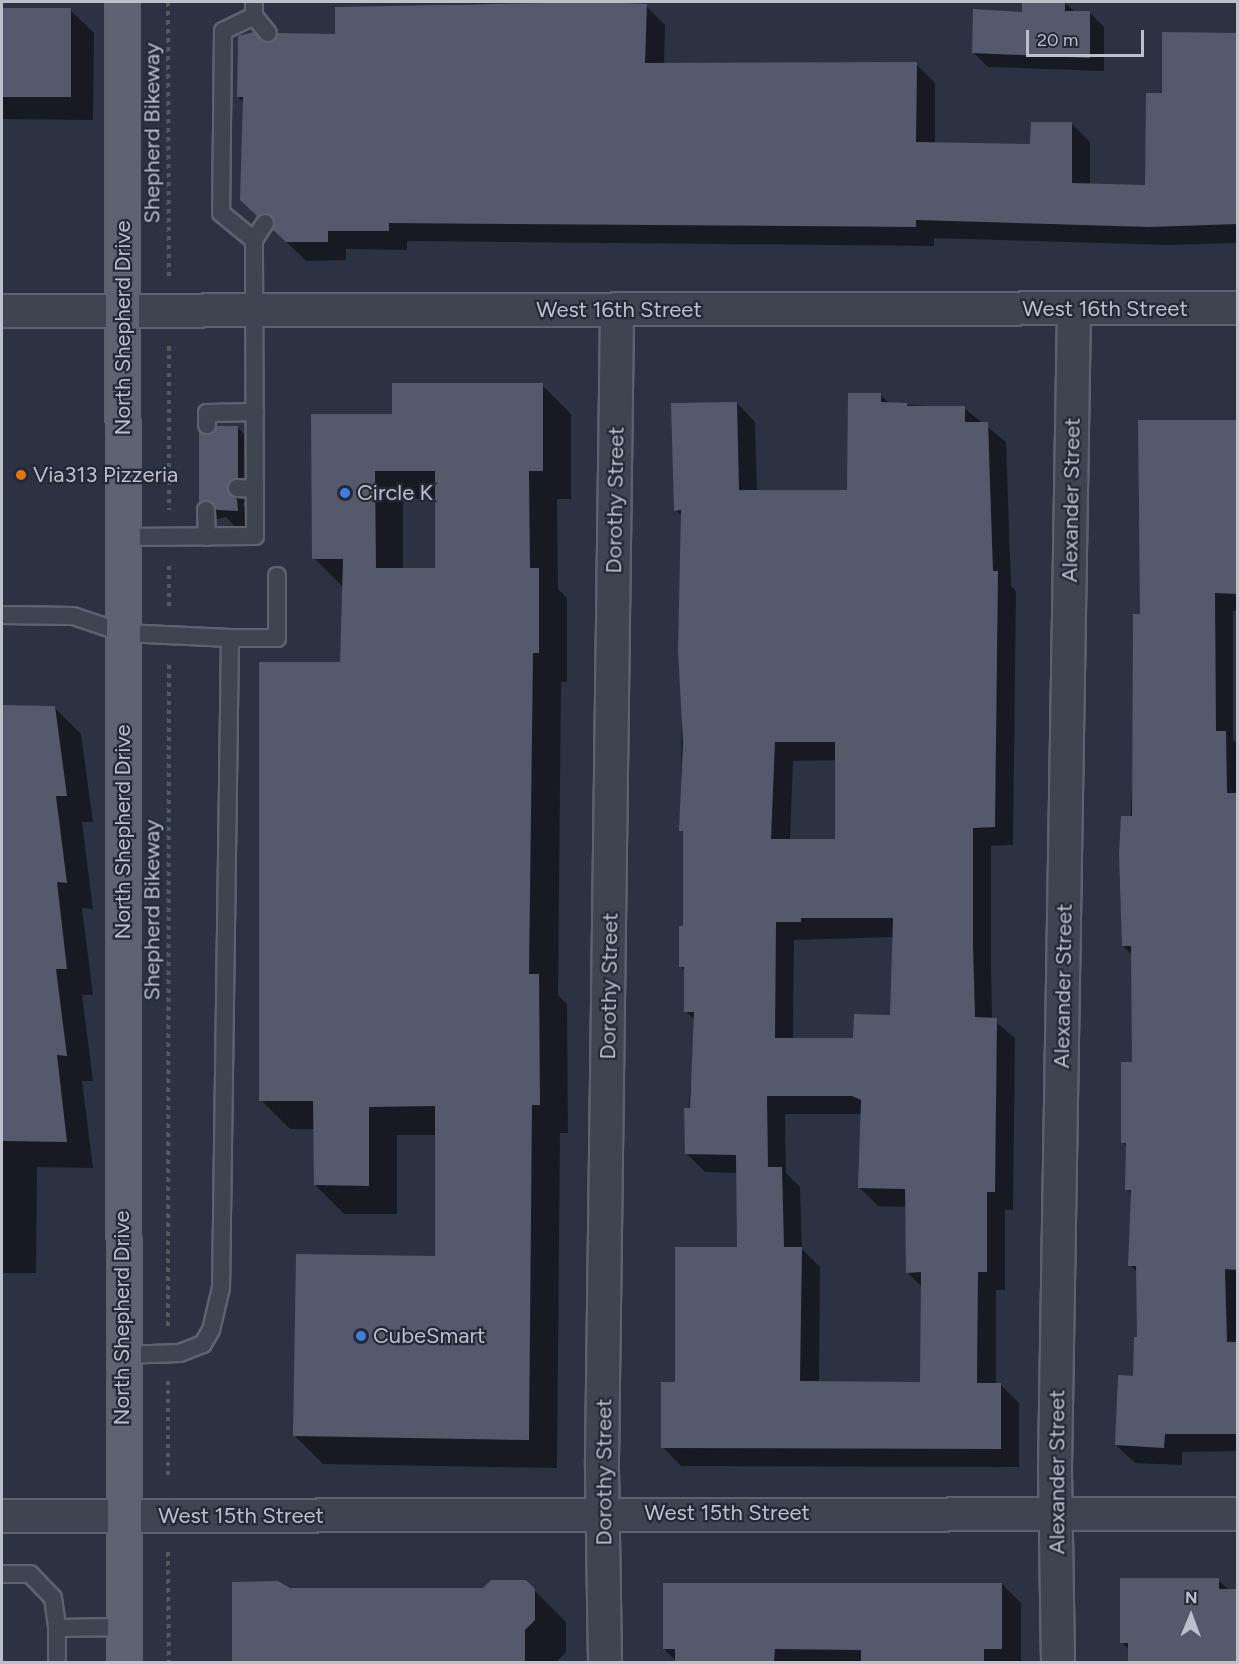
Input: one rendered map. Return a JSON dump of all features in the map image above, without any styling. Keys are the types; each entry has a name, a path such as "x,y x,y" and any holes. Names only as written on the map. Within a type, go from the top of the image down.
{"main road":[{"name":"North Shepherd Drive","path":"122,2 124,633 121,1355 124,1662"}],"street":[{"name":"West 16th Street","path":"2,311 1238,308"},
{"name":"Alexander Street","path":"1058,1662 1058,1513 1055,1455 1074,309"},
{"name":"Dorothy Street","path":"605,1662 603,1513 617,310"},
{"name":"West 15th Street","path":"2,1516 603,1513 1238,1514"}],"lane":[{"path":"254,240 221,213 223,31 254,9 268,33"},
{"path":"124,537 255,536 255,489 246,446 255,412 254,240 266,223"},
{"path":"207,425 207,413 255,412"},
{"path":"237,488 255,489"},
{"path":"206,510 207,537"},
{"path":"2,615 73,616 124,633 277,638 277,576"},
{"path":"121,1355 168,1354 204,1344 211,1330 221,1288 230,638"},
{"path":"2,1574 30,1574 53,1598 57,1628 57,1662"},
{"path":"57,1628 123,1627"}],"path":[{"name":"Shepherd Bikeway","path":"168,2 168,264"},
{"name":"Shepherd Bikeway","path":"168,1477 169,344"},
{"path":"168,1552 169,1662"}],"building":[{"path":"600,2 647,4 645,63 917,62 916,142 1030,144 1031,122 1072,122 1072,183 1145,185 1146,93 1162,93 1162,32 1238,33 1238,224 1149,227 916,220 916,227 389,223 389,231 328,231 328,242 286,242 273,230 275,223 271,215 257,216 240,200 243,97 237,97 238,36 254,32 269,43 278,33 335,34 335,7"},
{"path":"1022,2 1065,2 1065,11 1090,11 1090,58 972,53 973,9 1022,12"},
{"path":"2,8 71,8 71,97 2,97"},
{"path":"392,383 543,383 543,471 529,471 530,568 539,568 539,653 533,653 529,974 539,974 540,1105 532,1105 529,1440 293,1436 296,1254 435,1256 435,1106 369,1107 369,1186 314,1185 313,1101 259,1101 259,662 340,662 343,559 312,559 311,414 392,414","holes":["375,471 435,471 435,568 376,568"]},
{"path":"848,393 881,393 881,402 907,403 907,406 965,406 965,422 988,422 993,571 998,571 995,827 973,828 973,944 975,1017 997,1018 995,1192 987,1192 987,1272 978,1272 977,1383 1001,1383 1001,1449 661,1448 661,1382 675,1382 675,1247 737,1247 736,1155 685,1154 684,1108 690,1108 694,1012 684,1012 684,967 679,967 679,926 683,926 683,831 679,831 683,743 678,650 681,510 674,511 671,403 737,402 739,490 847,490","holes":["775,742 835,742 835,839 771,839","801,918 893,918 890,1015 854,1014 853,1038 775,1038 776,922 801,922","767,1096 852,1096 861,1100 858,1188 905,1189 906,1273 921,1272 920,1382 800,1381 802,1247 784,1247 782,1167 768,1167"]},
{"path":"1138,420 1238,420 1238,594 1215,593 1216,731 1226,731 1227,793 1238,793 1238,1270 1225,1269 1227,1342 1237,1342 1236,1434 1165,1434 1164,1448 1115,1445 1118,1375 1133,1376 1134,1337 1137,1337 1136,1266 1128,1266 1131,1190 1125,1190 1126,1143 1121,1143 1121,1062 1132,1062 1131,946 1122,946 1119,854 1121,816 1132,816 1133,614 1140,614"},
{"path":"217,426 238,426 238,478 229,482 227,488 231,496 237,499 238,511 217,510 206,500 199,503 199,431 212,434"},
{"path":"2,705 55,706 67,796 56,796 67,883 57,882 67,969 56,969 67,1056 57,1055 67,1142 2,1141"},
{"path":"1120,1578 1219,1578 1219,1589 1238,1589 1238,1662 1128,1662 1128,1643 1120,1643"},
{"path":"491,1580 526,1580 535,1589 535,1620 525,1630 525,1662 232,1662 232,1582 278,1581 290,1588 483,1588"},
{"path":"663,1583 1002,1583 1002,1649 984,1649 984,1662 861,1662 861,1650 775,1649 774,1662 675,1662 675,1649 663,1649"}],"place":[{"name":"Via313 Pizzeria","path":"21,475"},
{"name":"Circle K","path":"345,493"},
{"name":"CubeSmart","path":"361,1336"}]}
